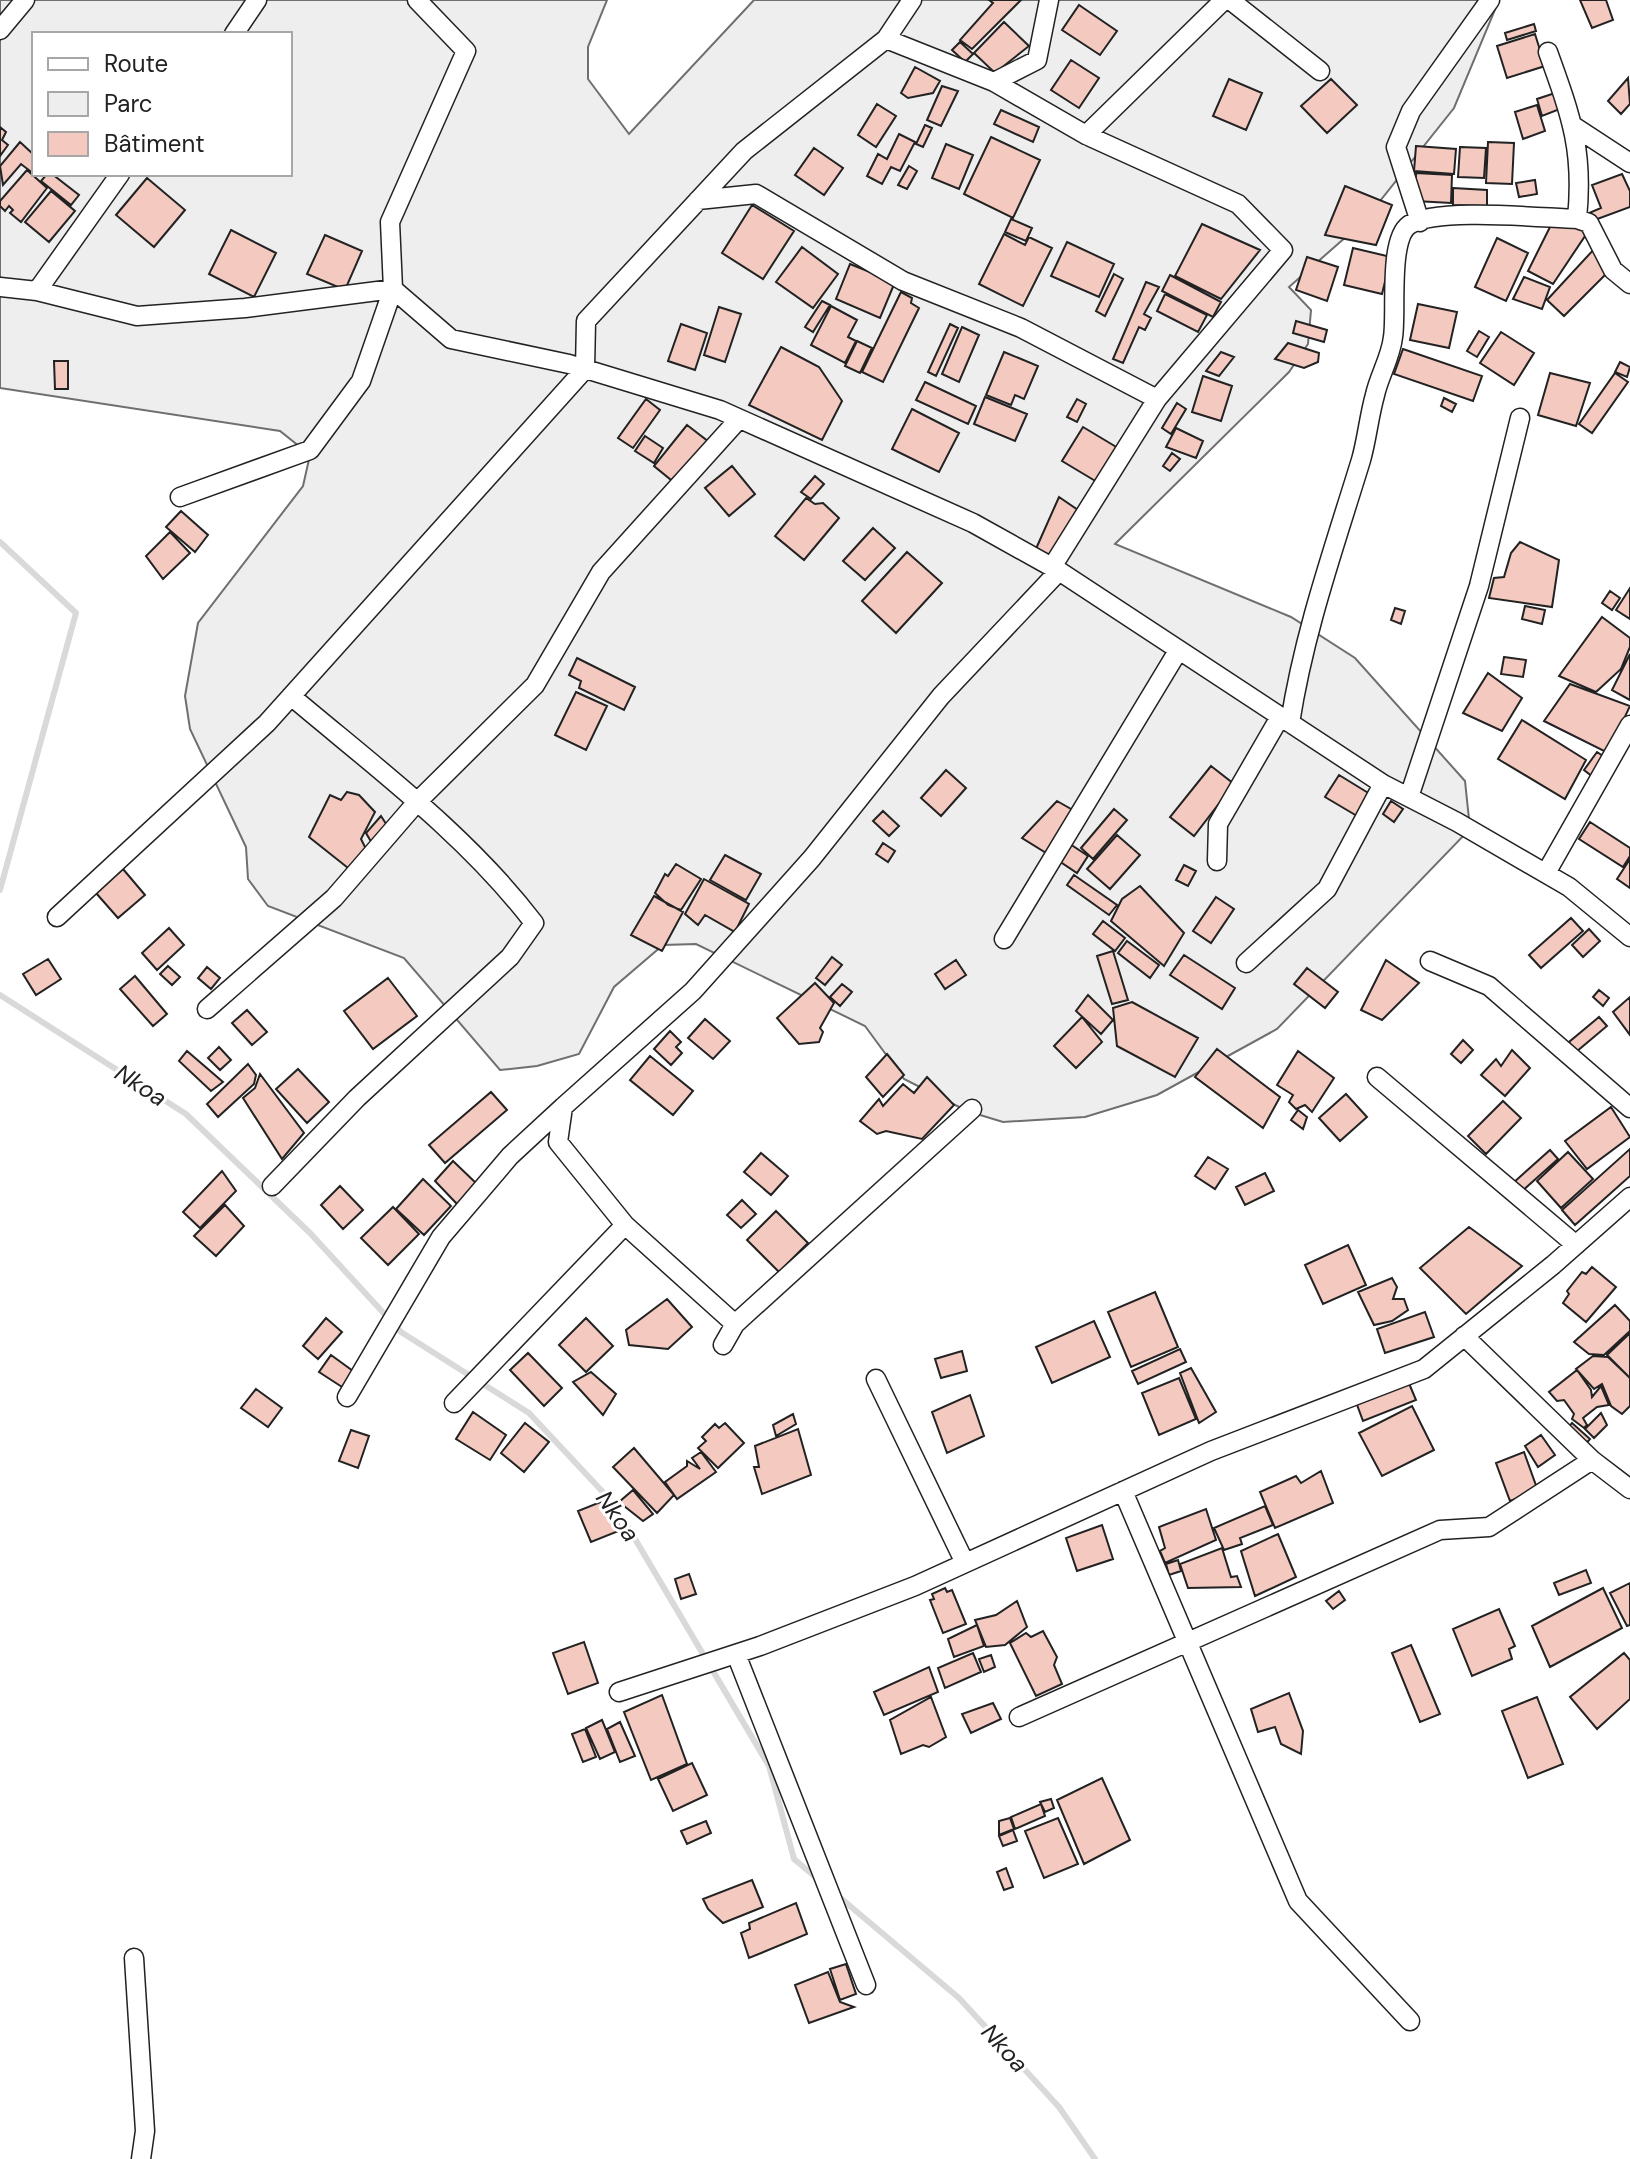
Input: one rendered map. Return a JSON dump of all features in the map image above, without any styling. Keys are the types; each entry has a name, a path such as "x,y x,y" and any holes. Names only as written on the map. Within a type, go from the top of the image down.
{"street":[{"path":"0,30 25,0"},
{"path":"235,32 257,0"},
{"path":"180,497 310,450 361,381 393,289 390,222 466,51 417,0"},
{"path":"57,917 267,723 585,369 586,321 744,151 886,39 912,0"},
{"path":"994,82 1037,60 1049,0"},
{"path":"1086,135 1227,0 1320,71"},
{"path":"1420,222 1396,147 1411,111 1490,0"},
{"path":"347,1397 441,1237 510,1156 693,991 812,858 941,696 1056,569 1157,399 1283,250 1238,204 1086,135 994,82 886,39"},
{"path":"1548,52 1575,127 1581,176 1577,219"},
{"path":"1575,127 1630,163"},
{"path":"37,291 119,176"},
{"path":"698,200 756,194 903,281 1021,328 1157,399"},
{"path":"1217,861 1218,824 1285,720 1300,660 1362,457 1375,393 1393,339 1400,237 1408,225 1472,215 1577,219 1589,223 1613,270 1630,284"},
{"path":"0,287 37,291 137,316 245,308 393,289 451,339 585,369 739,419 973,523 1056,569 1383,784 1569,887 1630,937"},
{"path":"1409,797 1479,586 1520,418"},
{"path":"207,1009 334,898 417,802 535,685 601,572 739,419"},
{"path":"1004,939 1178,651"},
{"path":"272,1186 357,1098 510,957 534,923 508,889 417,802 291,696"},
{"path":"1546,873 1630,725"},
{"path":"1246,963 1327,889 1383,784"},
{"path":"1430,961 1489,986 1630,1108"},
{"path":"1377,1077 1576,1245"},
{"path":"563,1107 558,1142 625,1225 735,1324"},
{"path":"723,1345 735,1324 972,1109"},
{"path":"619,1692 736,1654 965,1563 1211,1451 1424,1369 1630,1197"},
{"path":"454,1403 625,1225"},
{"path":"1464,1336 1592,1460 1630,1489"},
{"path":"876,1379 965,1563"},
{"path":"1019,1717 1186,1640 1440,1530 1489,1527 1592,1460"},
{"path":"1123,1491 1298,1901 1410,2021"},
{"path":"736,1654 866,1985"},
{"path":"134,1958 145,2131 141,2159"}],"green space":[{"path":"0,0 607,0 588,47 588,79 629,134 754,0 1499,0 1454,108 1364,221 1289,287 1311,310 1308,344 1289,372 1115,544 1291,617 1355,658 1465,781 1470,829 1277,1029 1157,1095 1085,1117 1003,1122 967,1111 904,1079 865,1026 696,944 663,945 614,987 579,1054 537,1066 500,1070 404,958 268,906 248,879 246,847 190,729 185,696 198,623 303,486 310,455 280,431 0,388"}],"building":[{"path":"989,0 1021,0 972,49 960,40 993,3"},
{"path":"1580,0 1606,0 1613,20 1592,28"},
{"path":"1079,5 1117,31 1100,55 1062,30"},
{"path":"1004,22 1029,46 995,73 974,53"},
{"path":"1534,24 1536,31 1507,40 1505,33"},
{"path":"1535,34 1545,66 1507,78 1497,46"},
{"path":"960,42 973,54 965,62 952,50"},
{"path":"1071,60 1099,78 1079,108 1051,90"},
{"path":"915,67 940,81 933,93 908,98 901,93"},
{"path":"1628,78 1630,104 1621,114 1608,101"},
{"path":"1229,79 1262,93 1246,130 1213,116"},
{"path":"1331,79 1357,105 1327,133 1301,106"},
{"path":"942,86 958,91 941,126 927,120"},
{"path":"1555,93 1560,109 1542,116 1537,99"},
{"path":"877,104 896,116 876,147 858,135"},
{"path":"1537,105 1545,131 1523,139 1515,112"},
{"path":"1001,110 1039,127 1033,142 994,124"},
{"path":"925,125 932,128 923,147 916,144"},
{"path":"0,127 6,132 2,140 8,145 0,156"},
{"path":"899,134 915,142 900,171 891,167 882,184 867,176 878,154 887,159"},
{"path":"991,137 1040,160 1013,218 964,194"},
{"path":"20,142 32,153 32,172 21,164 3,185 0,166"},
{"path":"1488,142 1514,143 1512,184 1486,183"},
{"path":"946,144 973,155 959,189 932,178"},
{"path":"1416,146 1456,149 1454,174 1414,171"},
{"path":"1460,147 1486,148 1484,178 1458,177"},
{"path":"814,148 843,168 824,195 795,175"},
{"path":"909,166 917,171 907,189 898,185"},
{"path":"27,170 47,188 21,222 10,213 13,210 9,206 5,211 0,206 0,201"},
{"path":"1416,173 1452,175 1451,203 1415,201"},
{"path":"1622,174 1630,191 1630,207 1592,221 1589,213 1601,208 1592,185"},
{"path":"45,176 55,176 79,195 71,205 41,181"},
{"path":"147,178 185,210 154,247 116,215"},
{"path":"1535,180 1537,194 1519,197 1516,183"},
{"path":"1345,186 1392,205 1376,245 1325,235"},
{"path":"1453,188 1487,190 1487,206 1453,205"},
{"path":"51,191 75,211 49,242 25,222"},
{"path":"752,205 794,231 763,279 722,253"},
{"path":"1556,215 1587,233 1553,284 1528,271"},
{"path":"1011,219 1032,228 1026,241 1005,232"},
{"path":"1202,224 1260,250 1221,299 1175,276"},
{"path":"231,230 276,253 254,297 209,274"},
{"path":"1004,234 1025,245 1029,237 1052,248 1023,306 979,284"},
{"path":"325,235 362,251 345,290 307,274"},
{"path":"1497,238 1528,253 1506,301 1475,287"},
{"path":"1067,242 1114,264 1099,297 1051,276"},
{"path":"802,247 838,274 813,308 776,282"},
{"path":"1596,247 1607,273 1564,316 1547,300"},
{"path":"1353,248 1391,257 1382,294 1344,285"},
{"path":"1307,257 1338,267 1327,301 1296,290"},
{"path":"850,264 895,282 880,318 836,299"},
{"path":"1114,274 1123,279 1105,316 1096,311"},
{"path":"1170,275 1221,302 1213,317 1162,291"},
{"path":"1524,277 1550,287 1542,309 1513,299"},
{"path":"1146,282 1159,287 1144,314 1151,318 1145,330 1139,327 1123,363 1113,359"},
{"path":"901,292 912,298 911,303 919,308 883,382 862,372"},
{"path":"1165,294 1207,315 1198,332 1157,311"},
{"path":"822,301 830,305 813,332 805,327"},
{"path":"1418,304 1457,312 1449,348 1410,340"},
{"path":"831,306 857,320 848,337 856,341 845,363 811,345"},
{"path":"719,307 741,314 725,362 704,355"},
{"path":"1296,321 1327,330 1324,342 1293,333"},
{"path":"681,324 707,333 695,370 668,361"},
{"path":"950,324 958,328 936,376 928,372"},
{"path":"962,327 979,335 959,382 942,374"},
{"path":"1479,331 1489,337 1477,357 1467,351"},
{"path":"1501,332 1534,353 1514,385 1480,363"},
{"path":"857,341 872,348 860,373 845,366"},
{"path":"1288,343 1319,353 1318,362 1304,368 1275,359"},
{"path":"781,347 819,367 842,401 822,440 749,405"},
{"path":"1403,349 1482,376 1473,401 1394,374"},
{"path":"1004,352 1038,366 1024,399 1015,395 1011,405 986,395"},
{"path":"1221,352 1234,357 1219,376 1206,371"},
{"path":"54,361 68,361 68,389 55,389"},
{"path":"1620,362 1630,367 1627,377 1615,372"},
{"path":"1550,373 1590,383 1576,426 1538,415"},
{"path":"1615,373 1628,382 1592,433 1579,424"},
{"path":"1203,376 1232,386 1221,421 1192,412"},
{"path":"925,382 976,406 968,424 916,400"},
{"path":"985,397 1027,414 1015,441 974,424"},
{"path":"1444,398 1456,404 1452,412 1441,406"},
{"path":"646,399 660,410 633,448 618,438"},
{"path":"1077,399 1086,404 1077,422 1067,417"},
{"path":"1177,403 1186,409 1171,434 1162,428"},
{"path":"912,409 959,433 939,472 892,449"},
{"path":"687,425 709,442 676,484 654,466"},
{"path":"1083,427 1118,448 1097,482 1062,461"},
{"path":"1176,428 1203,441 1196,458 1166,447"},
{"path":"645,436 663,448 654,463 635,451"},
{"path":"1172,453 1180,459 1170,471 1163,466"},
{"path":"732,466 755,494 729,516 705,488"},
{"path":"815,476 824,484 811,499 801,492"},
{"path":"1059,497 1081,512 1051,556 1035,551"},
{"path":"806,498 815,504 823,503 839,518 804,560 775,536"},
{"path":"181,511 208,535 195,552 166,527"},
{"path":"873,528 895,548 865,580 843,561"},
{"path":"170,532 190,553 163,579 146,556"},
{"path":"1520,542 1559,560 1552,607 1489,598 1494,578 1504,577 1511,553"},
{"path":"907,552 942,583 896,633 862,601"},
{"path":"1630,588 1630,619 1616,610"},
{"path":"1610,591 1620,598 1612,610 1602,603"},
{"path":"1525,606 1545,610 1542,624 1522,619"},
{"path":"1395,608 1405,611 1401,624 1391,620"},
{"path":"1602,617 1630,638 1630,647 1621,669 1596,692 1559,676"},
{"path":"1630,654 1630,700 1612,690"},
{"path":"1504,657 1526,660 1523,677 1501,674"},
{"path":"577,658 635,687 624,710 579,688 581,681 569,675"},
{"path":"1488,673 1522,698 1502,731 1463,713"},
{"path":"1570,684 1630,706 1608,753 1544,721"},
{"path":"576,692 607,706 586,750 555,735"},
{"path":"1522,720 1586,760 1565,799 1498,759"},
{"path":"1597,752 1606,758 1593,777 1584,770"},
{"path":"1211,766 1234,784 1194,836 1170,817"},
{"path":"946,770 966,788 941,816 921,798"},
{"path":"1339,775 1370,794 1357,816 1325,797"},
{"path":"347,792 359,795 375,812 361,839 366,849 348,868 309,837 330,795 341,800"},
{"path":"1057,801 1085,817 1051,856 1022,838"},
{"path":"1391,801 1403,809 1394,822 1383,814"},
{"path":"1114,809 1127,820 1093,859 1081,848"},
{"path":"883,811 899,826 889,836 873,821"},
{"path":"381,816 390,830 373,845 366,833"},
{"path":"1590,822 1630,848 1630,856 1623,867 1579,839"},
{"path":"1117,835 1140,855 1110,889 1087,869"},
{"path":"1064,840 1088,856 1077,873 1053,857"},
{"path":"883,843 895,851 888,862 876,854"},
{"path":"725,855 761,874 746,900 710,880"},
{"path":"1630,859 1630,888 1617,879"},
{"path":"676,864 701,879 681,910 668,905 655,893 665,874 668,876"},
{"path":"1184,865 1196,871 1188,886 1176,880"},
{"path":"123,869 145,895 118,918 96,893"},
{"path":"1074,875 1117,905 1109,915 1067,885"},
{"path":"704,879 749,904 735,932 705,915 698,925 685,914"},
{"path":"1140,886 1184,933 1164,966 1111,921 1122,899"},
{"path":"654,896 683,912 662,951 631,935"},
{"path":"1216,897 1234,909 1211,943 1193,931"},
{"path":"1571,918 1583,931 1541,968 1529,955"},
{"path":"1103,921 1125,938 1115,951 1093,934"},
{"path":"169,928 184,945 157,970 142,953"},
{"path":"1589,929 1600,941 1583,957 1572,945"},
{"path":"1127,941 1159,965 1150,978 1118,953"},
{"path":"1113,951 1128,1000 1112,1004 1097,956"},
{"path":"1184,955 1235,988 1222,1009 1170,975"},
{"path":"832,957 842,965 825,985 816,978"},
{"path":"48,959 61,979 36,995 23,974"},
{"path":"956,960 966,975 945,989 935,974"},
{"path":"1386,960 1419,983 1382,1020 1361,1010"},
{"path":"168,966 180,977 172,985 160,974"},
{"path":"207,967 220,978 211,989 198,978"},
{"path":"1307,968 1338,992 1325,1008 1294,984"},
{"path":"135,976 167,1014 153,1026 120,989"},
{"path":"388,978 417,1016 373,1049 344,1011"},
{"path":"815,983 834,1003 820,1028 823,1032 819,1042 799,1044 777,1018"},
{"path":"842,984 852,992 840,1006 830,997"},
{"path":"1599,990 1609,998 1603,1006 1593,997"},
{"path":"1088,995 1113,1020 1101,1034 1076,1011"},
{"path":"1630,997 1630,1035 1613,1012"},
{"path":"1132,1002 1198,1038 1175,1077 1117,1046 1113,1008"},
{"path":"247,1010 267,1032 252,1045 232,1023"},
{"path":"1082,1017 1102,1042 1076,1068 1054,1046"},
{"path":"1599,1017 1607,1026 1576,1052 1569,1042"},
{"path":"705,1019 730,1041 713,1059 688,1038"},
{"path":"670,1031 681,1042 676,1047 682,1053 671,1065 654,1049"},
{"path":"1463,1040 1473,1050 1461,1063 1451,1054"},
{"path":"219,1047 231,1060 220,1070 208,1058"},
{"path":"1217,1049 1280,1097 1263,1128 1195,1077"},
{"path":"1512,1050 1530,1068 1505,1096 1481,1075 1496,1059 1501,1066"},
{"path":"187,1051 223,1082 211,1091 179,1061"},
{"path":"1298,1051 1334,1078 1312,1112 1305,1105 1296,1109 1289,1102 1293,1095 1277,1085"},
{"path":"887,1054 904,1075 883,1097 866,1077"},
{"path":"650,1056 693,1091 673,1115 630,1080"},
{"path":"248,1064 256,1075 254,1084 218,1117 207,1104"},
{"path":"298,1069 329,1102 307,1123 276,1089"},
{"path":"260,1074 304,1133 282,1159 243,1098 255,1088"},
{"path":"927,1077 954,1105 922,1139 886,1131 877,1134 860,1121 879,1099 883,1106 903,1084 914,1093"},
{"path":"491,1092 507,1110 445,1163 429,1145"},
{"path":"1346,1094 1367,1117 1340,1141 1319,1118"},
{"path":"1503,1101 1521,1118 1486,1154 1468,1136"},
{"path":"1611,1107 1630,1137 1587,1169 1565,1141"},
{"path":"1298,1110 1307,1117 1303,1129 1291,1120"},
{"path":"1630,1149 1630,1176 1575,1225 1562,1210"},
{"path":"1550,1150 1558,1159 1521,1192 1513,1183"},
{"path":"1568,1152 1593,1179 1561,1208 1537,1181"},
{"path":"761,1153 788,1176 771,1195 744,1172"},
{"path":"1208,1157 1228,1169 1215,1189 1195,1176"},
{"path":"453,1161 478,1185 457,1204 435,1181"},
{"path":"222,1171 236,1191 200,1228 183,1212"},
{"path":"1265,1173 1274,1191 1245,1205 1236,1187"},
{"path":"423,1179 451,1206 424,1235 396,1209"},
{"path":"340,1186 363,1210 343,1229 321,1205"},
{"path":"742,1200 756,1214 741,1228 727,1215"},
{"path":"225,1205 244,1226 216,1256 194,1236"},
{"path":"393,1207 419,1234 388,1265 361,1238"},
{"path":"776,1211 808,1243 779,1272 747,1240"},
{"path":"1469,1227 1522,1266 1466,1314 1420,1268"},
{"path":"1348,1245 1366,1285 1323,1304 1305,1265"},
{"path":"1592,1267 1616,1287 1586,1322 1563,1303 1569,1294 1567,1291 1582,1272 1586,1274"},
{"path":"1392,1278 1397,1287 1393,1299 1404,1299 1408,1310 1392,1321 1374,1325 1358,1292"},
{"path":"1155,1292 1178,1347 1131,1367 1108,1312"},
{"path":"667,1299 692,1327 668,1349 629,1345 626,1330"},
{"path":"1615,1305 1630,1321 1630,1331 1604,1355 1589,1354 1574,1342"},
{"path":"1425,1312 1434,1337 1385,1353 1377,1329"},
{"path":"326,1318 342,1332 318,1359 303,1346"},
{"path":"586,1318 613,1346 586,1372 559,1345"},
{"path":"1094,1321 1110,1357 1052,1383 1036,1347"},
{"path":"1630,1333 1630,1376 1629,1377 1607,1355"},
{"path":"1180,1349 1186,1362 1138,1384 1132,1371"},
{"path":"962,1351 967,1371 941,1378 935,1359"},
{"path":"528,1353 562,1388 544,1406 510,1370"},
{"path":"331,1355 353,1371 342,1387 319,1372"},
{"path":"1593,1356 1608,1357 1630,1378 1630,1406 1622,1414 1611,1406 1602,1384 1594,1389 1576,1369"},
{"path":"1191,1368 1216,1412 1199,1423 1180,1373"},
{"path":"1577,1370 1591,1390 1592,1397 1601,1386 1609,1405 1597,1407 1583,1418 1587,1425 1584,1428 1572,1419 1574,1414 1564,1400 1557,1401 1549,1392"},
{"path":"591,1372 616,1394 603,1415 573,1382"},
{"path":"1179,1378 1196,1419 1159,1435 1142,1393"},
{"path":"1408,1381 1416,1400 1363,1421 1356,1402"},
{"path":"256,1389 282,1408 268,1427 241,1408"},
{"path":"970,1395 984,1436 947,1453 932,1412"},
{"path":"1412,1406 1434,1450 1382,1476 1359,1433"},
{"path":"473,1412 506,1435 490,1460 456,1439"},
{"path":"1601,1413 1607,1425 1594,1438 1585,1429"},
{"path":"793,1414 796,1424 776,1436 773,1425"},
{"path":"525,1423 549,1442 524,1472 501,1453"},
{"path":"725,1423 744,1443 718,1468 698,1448 706,1441 702,1437 715,1424 719,1428"},
{"path":"1572,1423 1590,1439 1583,1447 1565,1432"},
{"path":"798,1429 811,1475 762,1494 754,1467 759,1467 755,1446"},
{"path":"351,1430 369,1436 358,1468 339,1461"},
{"path":"1541,1435 1555,1455 1538,1467 1525,1446"},
{"path":"634,1448 674,1495 657,1513 613,1467"},
{"path":"701,1452 716,1472 677,1499 665,1482 687,1466 687,1461 700,1469 692,1458"},
{"path":"1524,1452 1538,1491 1510,1501 1496,1463"},
{"path":"1321,1471 1333,1503 1275,1528 1260,1492 1296,1476 1301,1483"},
{"path":"633,1490 653,1514 643,1521 619,1502"},
{"path":"608,1499 621,1530 591,1542 578,1511"},
{"path":"1265,1506 1273,1525 1240,1538 1242,1544 1224,1550 1214,1528"},
{"path":"1206,1509 1216,1540 1165,1563 1160,1551 1165,1548 1159,1527"},
{"path":"1102,1525 1113,1559 1077,1571 1066,1538"},
{"path":"1278,1534 1296,1577 1255,1596 1241,1551"},
{"path":"1222,1548 1231,1577 1237,1576 1241,1587 1188,1588 1180,1564"},
{"path":"1178,1560 1181,1571 1169,1575 1166,1564"},
{"path":"1586,1570 1591,1583 1559,1595 1554,1583"},
{"path":"689,1574 696,1594 681,1599 675,1579"},
{"path":"1630,1583 1630,1625 1627,1626 1610,1593"},
{"path":"945,1588 947,1592 952,1590 966,1624 943,1633 930,1600 934,1599 932,1594"},
{"path":"1603,1588 1622,1628 1550,1667 1532,1626"},
{"path":"1339,1591 1345,1600 1333,1609 1326,1601"},
{"path":"1017,1601 1027,1627 1005,1645 986,1647 975,1620 996,1615"},
{"path":"1499,1609 1515,1646 1509,1649 1512,1659 1472,1676 1453,1629"},
{"path":"977,1625 984,1646 954,1657 948,1639"},
{"path":"1043,1631 1057,1657 1054,1665 1062,1684 1036,1696 1010,1643 1026,1633 1031,1637"},
{"path":"584,1642 598,1683 568,1694 553,1653"},
{"path":"1411,1645 1440,1714 1420,1722 1392,1653"},
{"path":"973,1653 981,1672 945,1688 938,1668"},
{"path":"1624,1653 1630,1660 1630,1699 1597,1729 1570,1697"},
{"path":"991,1655 995,1667 984,1672 979,1659"},
{"path":"929,1667 938,1692 884,1715 874,1692"},
{"path":"1289,1693 1303,1731 1301,1754 1281,1744 1275,1727 1258,1732 1251,1709"},
{"path":"662,1695 687,1764 651,1780 624,1712"},
{"path":"931,1697 946,1737 929,1747 923,1745 901,1754 890,1720"},
{"path":"1537,1697 1563,1764 1528,1778 1502,1711"},
{"path":"993,1703 1001,1719 971,1733 962,1714"},
{"path":"602,1720 615,1752 600,1759 586,1728"},
{"path":"620,1722 635,1756 620,1762 607,1729"},
{"path":"585,1729 596,1757 583,1762 572,1734"},
{"path":"692,1763 707,1795 673,1811 658,1779"},
{"path":"1102,1778 1130,1840 1084,1864 1057,1800"},
{"path":"1051,1799 1054,1808 1045,1812 1040,1802"},
{"path":"1041,1804 1045,1816 1015,1829 1011,1817"},
{"path":"1010,1818 1014,1829 999,1835 999,1821"},
{"path":"1058,1818 1078,1864 1044,1878 1025,1831"},
{"path":"706,1821 711,1833 687,1844 681,1831"},
{"path":"1013,1830 1017,1841 1003,1846 999,1836"},
{"path":"1006,1868 1013,1887 1004,1890 997,1872"},
{"path":"752,1880 763,1907 723,1923 708,1909 703,1899"},
{"path":"796,1903 807,1934 749,1958 741,1933 750,1929 749,1923"},
{"path":"846,1964 856,1994 840,2000 830,1969"},
{"path":"828,1972 840,2002 854,2007 809,2023 795,1985"}],"waterway":[{"name":"Nkoa","path":"0,542 76,613 0,890"},
{"name":"Nkoa","path":"0,995 186,1114 310,1233 401,1332 529,1413 615,1505 769,1766 794,1859 819,1880"},
{"name":"Nkoa","path":"837,1895 959,1998 1059,2107 1095,2159"}]}
